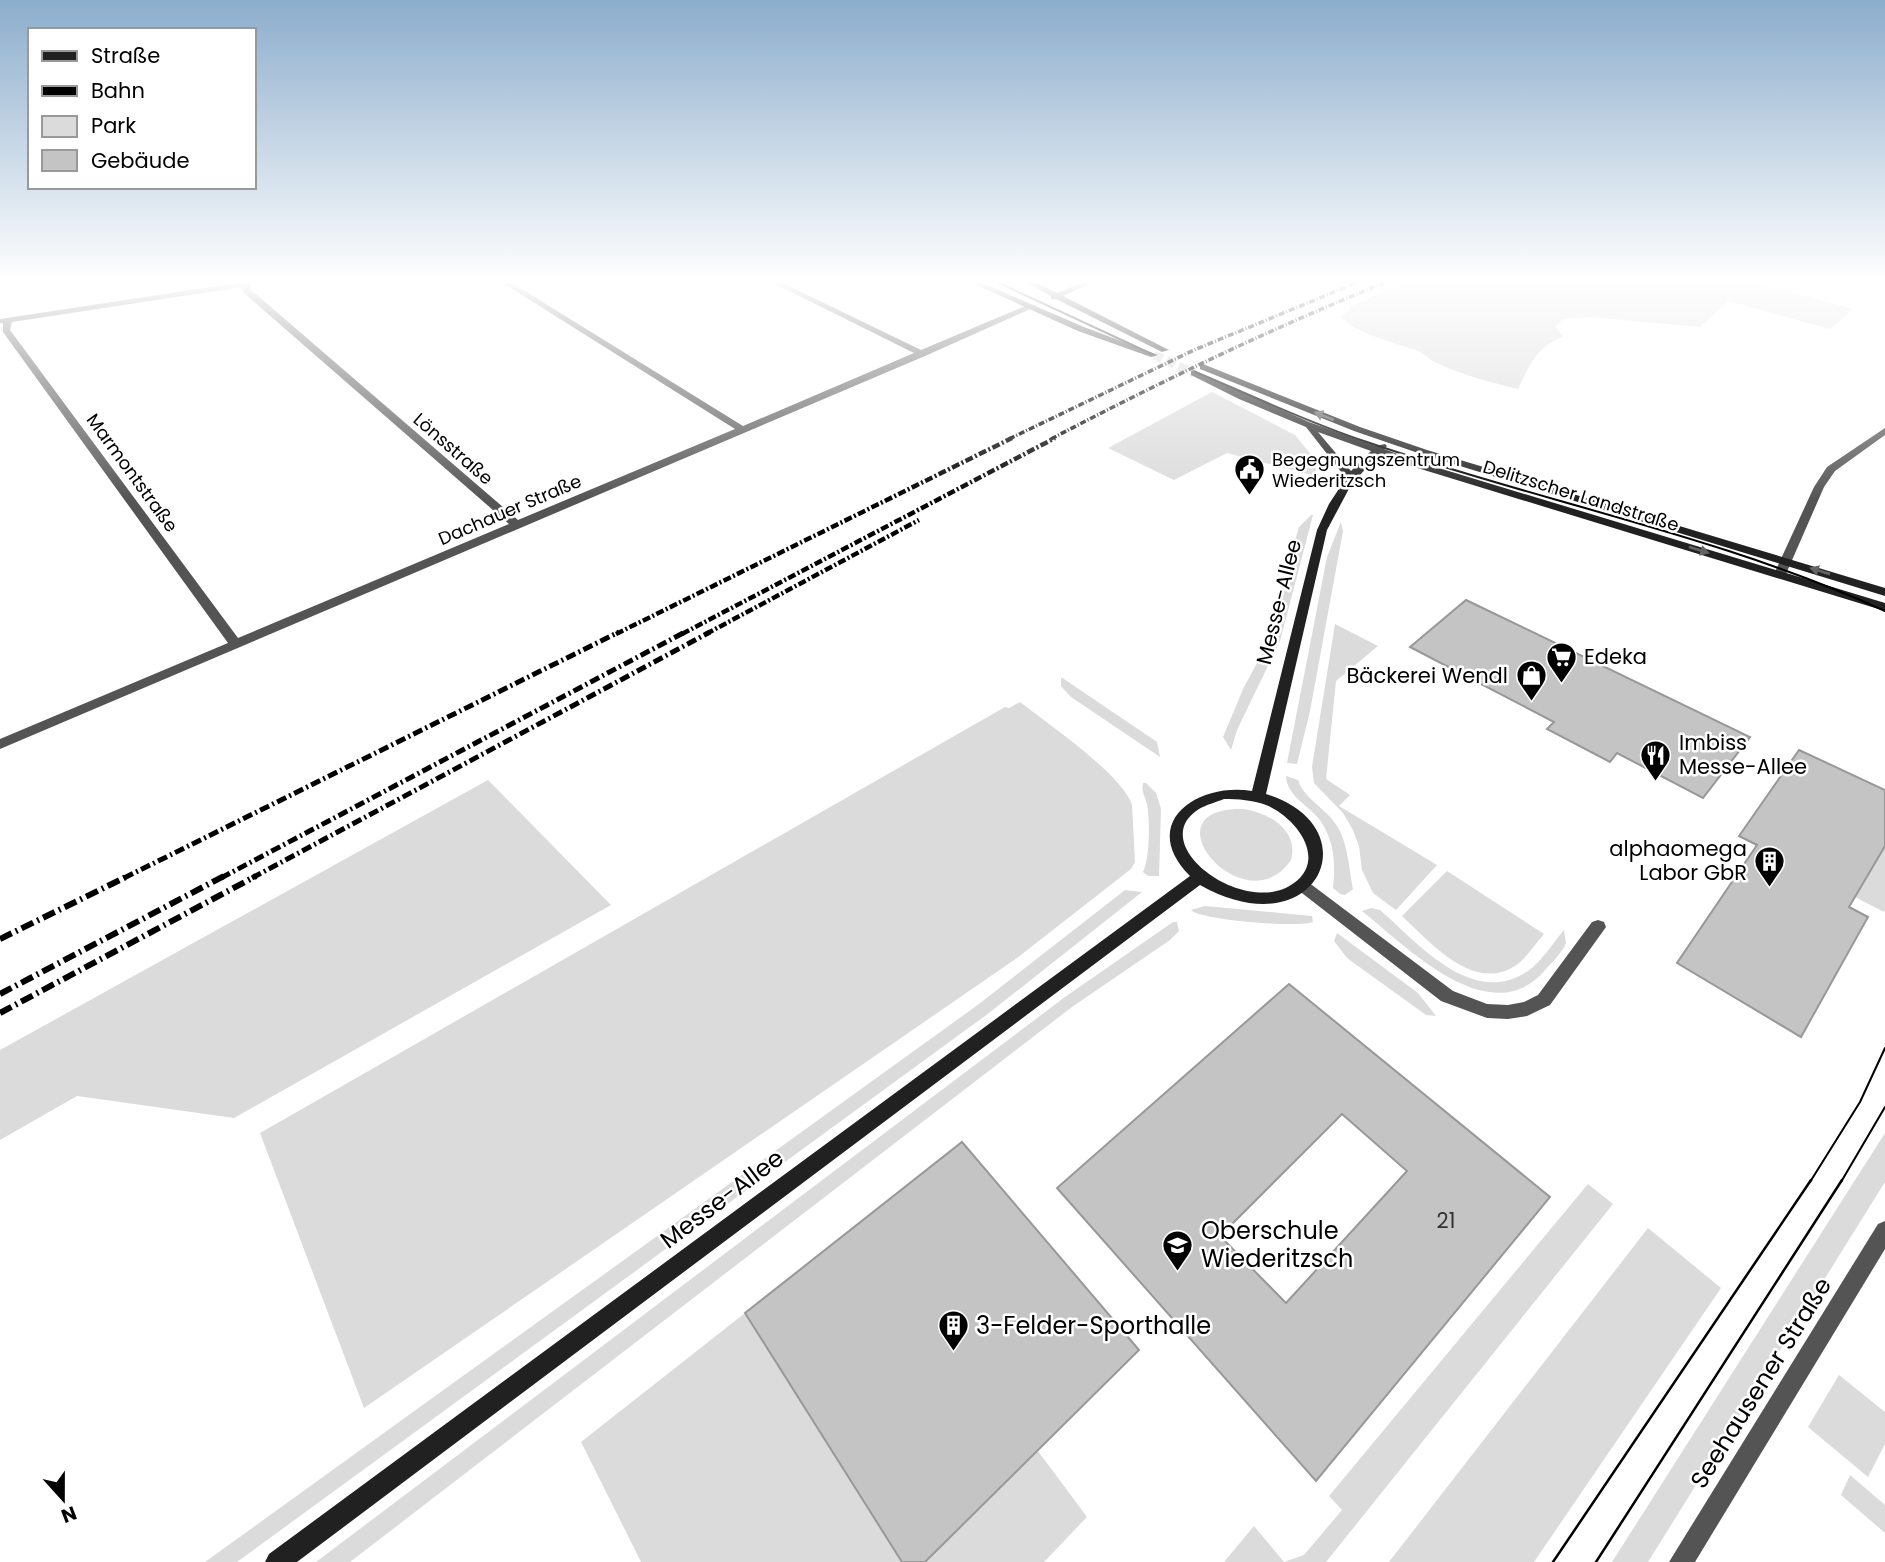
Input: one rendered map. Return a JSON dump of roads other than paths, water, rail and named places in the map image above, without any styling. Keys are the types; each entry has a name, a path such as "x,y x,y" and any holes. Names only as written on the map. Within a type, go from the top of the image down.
{"main road":[{"name":"Delitzscher Landstraße","path":"1203,366 1388,440 1885,592"},
{"name":"Delitzscher Landstraße","path":"1194,373 1242,397 1376,451 1885,607"},
{"path":"1306,424 1350,476"},
{"name":"Messe-Allee","path":"1258,796 1322,530 1337,495 1350,476 1388,440"},
{"path":"1223,794 1258,796 1289,811 1311,835 1316,849 1316,863 1312,876 1303,886 1280,897 1253,900 1215,889 1199,878 1184,862 1176,844 1176,832 1185,811 1208,797 1223,794"},
{"name":"Messe-Allee","path":"277,1562 1199,878"}],"street":[{"name":"Marmontstraße","path":"25,356 236,645"},
{"name":"Lönsstraße","path":"322,356 517,525"},
{"path":"624,356 743,430"},
{"name":"Dachauer Straße","path":"0,744 918,356"},
{"path":"1780,574 1819,487 1831,469 1885,431"},
{"path":"1303,886 1447,996 1487,1010 1508,1012 1527,1009 1544,1000 1598,928"},
{"name":"Seehausener Straße","path":"1681,1562 1885,1231"}],"tunnel":[{"path":"1156,356 1194,373"}],"tram line":[{"path":"1195,372 1345,434 1431,463 1759,561 1885,611"},
{"path":"1810,1182 1860,1102 1885,1048"},
{"path":"1841,1182 1885,1107"},
{"path":"1553,1562 1811,1180"},
{"path":"1596,1562 1842,1180"}],"railway":[{"path":"1009,439 1182,356"},
{"path":"1051,439 1218,356"},
{"path":"616,634 1012,438"},
{"path":"682,634 1055,438"},
{"path":"706,634 919,520"},
{"path":"124,878 619,632"},
{"path":"221,878 685,632"},
{"path":"252,878 710,632"},
{"path":"0,939 128,876"},
{"path":"0,994 224,876"},
{"path":"0,1013 256,876"}],"place":[{"name":"Begegnungszentrum Wiederitzsch","path":"1249,497"},
{"name":"Edeka","path":"1561,684"},
{"name":"Bäckerei Wendl","path":"1531,703"},
{"name":"Imbiss Messe-Allee","path":"1656,782"},
{"name":"alphaomega Labor GbR","path":"1770,888"},
{"name":"Oberschule Wiederitzsch","path":"1178,1272"},
{"name":"3-Felder-Sporthalle","path":"953,1353"}]}
